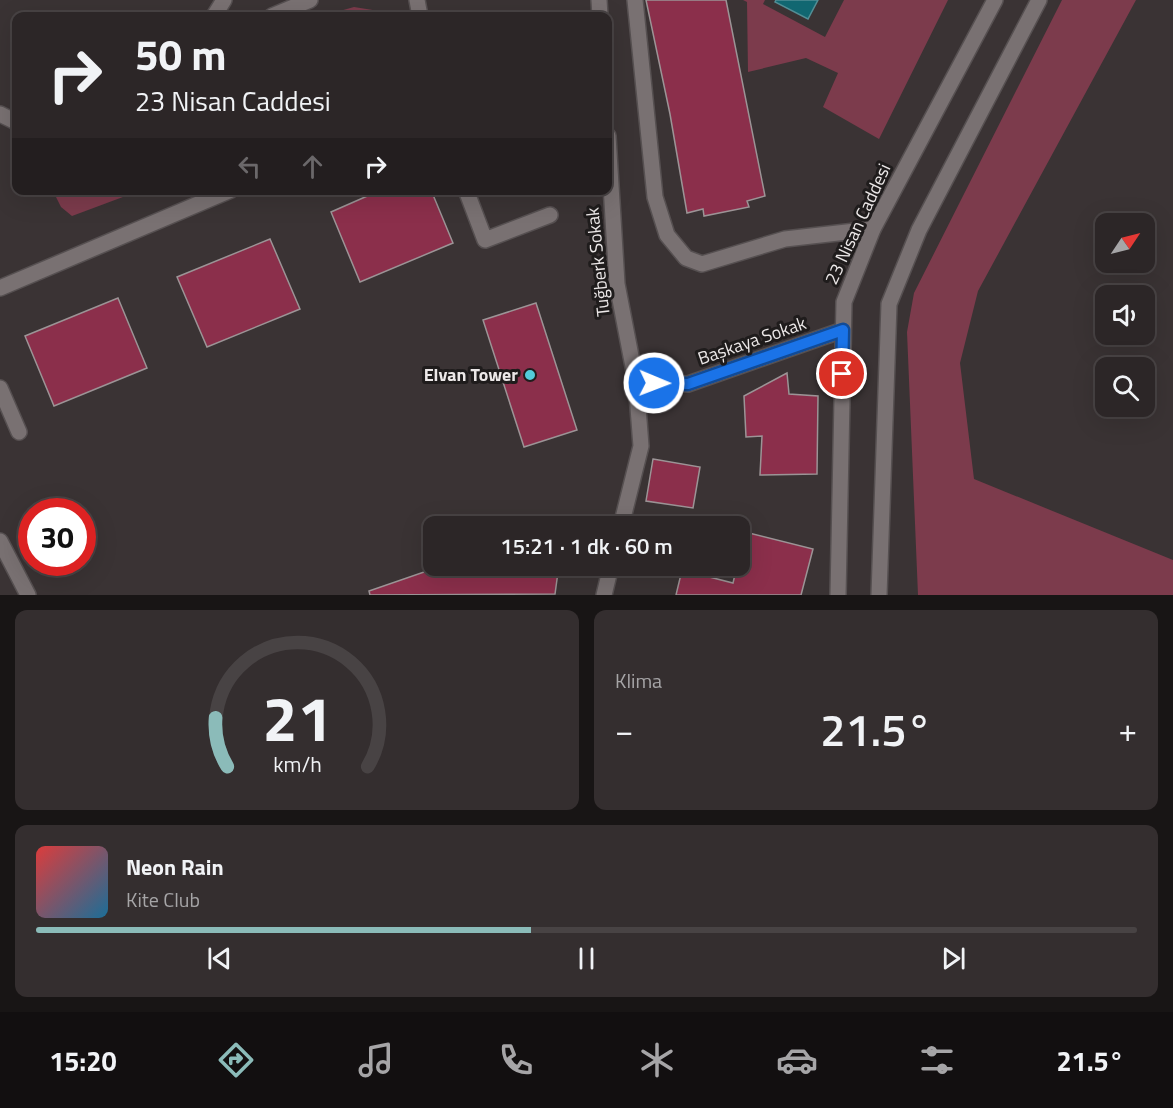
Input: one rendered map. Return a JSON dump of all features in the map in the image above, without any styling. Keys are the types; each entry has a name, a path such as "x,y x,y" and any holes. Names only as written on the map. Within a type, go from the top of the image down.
{"street":[{"path":"281,12 309,0"},
{"path":"635,0 655,197 667,235 686,258 702,264 785,238 873,229"},
{"name":"23 Nisan Caddesi","path":"838,595 843,302 873,229 995,0"},
{"path":"879,595 889,304 919,230 1039,0"},
{"path":"0,288 219,195"},
{"path":"468,195 485,240 550,215"},
{"name":"Tuğberk Sokak","path":"612,195 617,284 636,382 641,446 624,516"},
{"name":"Başkaya Sokak","path":"636,382 688,384 843,330"},
{"path":"0,388 19,432"},
{"path":"0,541 28,595"},
{"path":"604,595 609,576"}],"shaded area":[{"path":"743,0 765,0 763,4 825,37 844,0 948,0 879,139 823,107 838,73 806,58 748,72 747,2"},
{"path":"1062,0 1136,0 978,291 960,363 974,479 1173,560 1173,595 918,595 907,332 914,293"},
{"path":"354,7 380,12 336,12"},
{"path":"55,195 128,195 72,216 61,207"}],"water":[{"path":"776,0 818,0 808,19 775,2"}],"building":[{"path":"646,0 726,0 765,196 747,201 749,207 704,216 703,209 687,213 670,114"},
{"path":"370,195 433,195 453,243 360,282 331,212"},
{"path":"270,239 300,309 207,347 177,277"},
{"path":"118,298 147,368 54,406 25,336"},
{"name":"Elvan Tower","path":"536,303 577,430 524,447 483,320"},
{"path":"787,373 789,394 818,396 817,474 760,475 762,436 746,437 744,396"},
{"path":"653,459 700,467 693,508 646,501"},
{"path":"750,533 813,549 801,595 676,595 681,576 706,576 733,583 735,576 750,576"},
{"path":"423,572 423,576 557,576 555,594 370,595 369,591"}],"place":[{"name":"Elvan Tower","path":"530,375"}],"route":[{"path":"654,383 688,384 843,330 842,374"}]}
